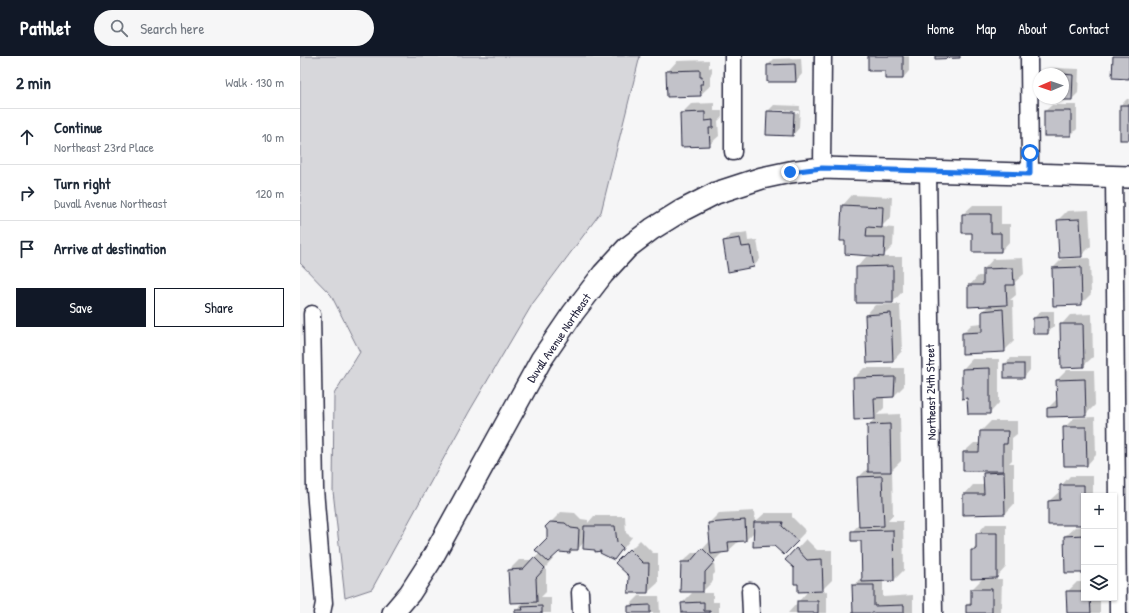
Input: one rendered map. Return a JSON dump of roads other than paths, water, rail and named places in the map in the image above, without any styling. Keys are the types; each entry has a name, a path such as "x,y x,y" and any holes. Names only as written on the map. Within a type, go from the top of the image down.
{"main road":[{"name":"Duvall Avenue Northeast","path":"393,613 410,593 430,562 541,360 573,312 603,274 627,248 652,229 680,211 716,193 762,178 790,172 822,168 1122,177"}],"street":[{"path":"733,56 733,152"},
{"path":"822,168 823,56"},
{"path":"1029,56 1030,174"},
{"name":"Northeast 24th Street","path":"928,171 934,613"},
{"path":"1118,613 1122,177"},
{"path":"312,314 315,489 324,603 322,613"},
{"path":"750,591 751,613"},
{"path":"580,592 581,613"}]}
